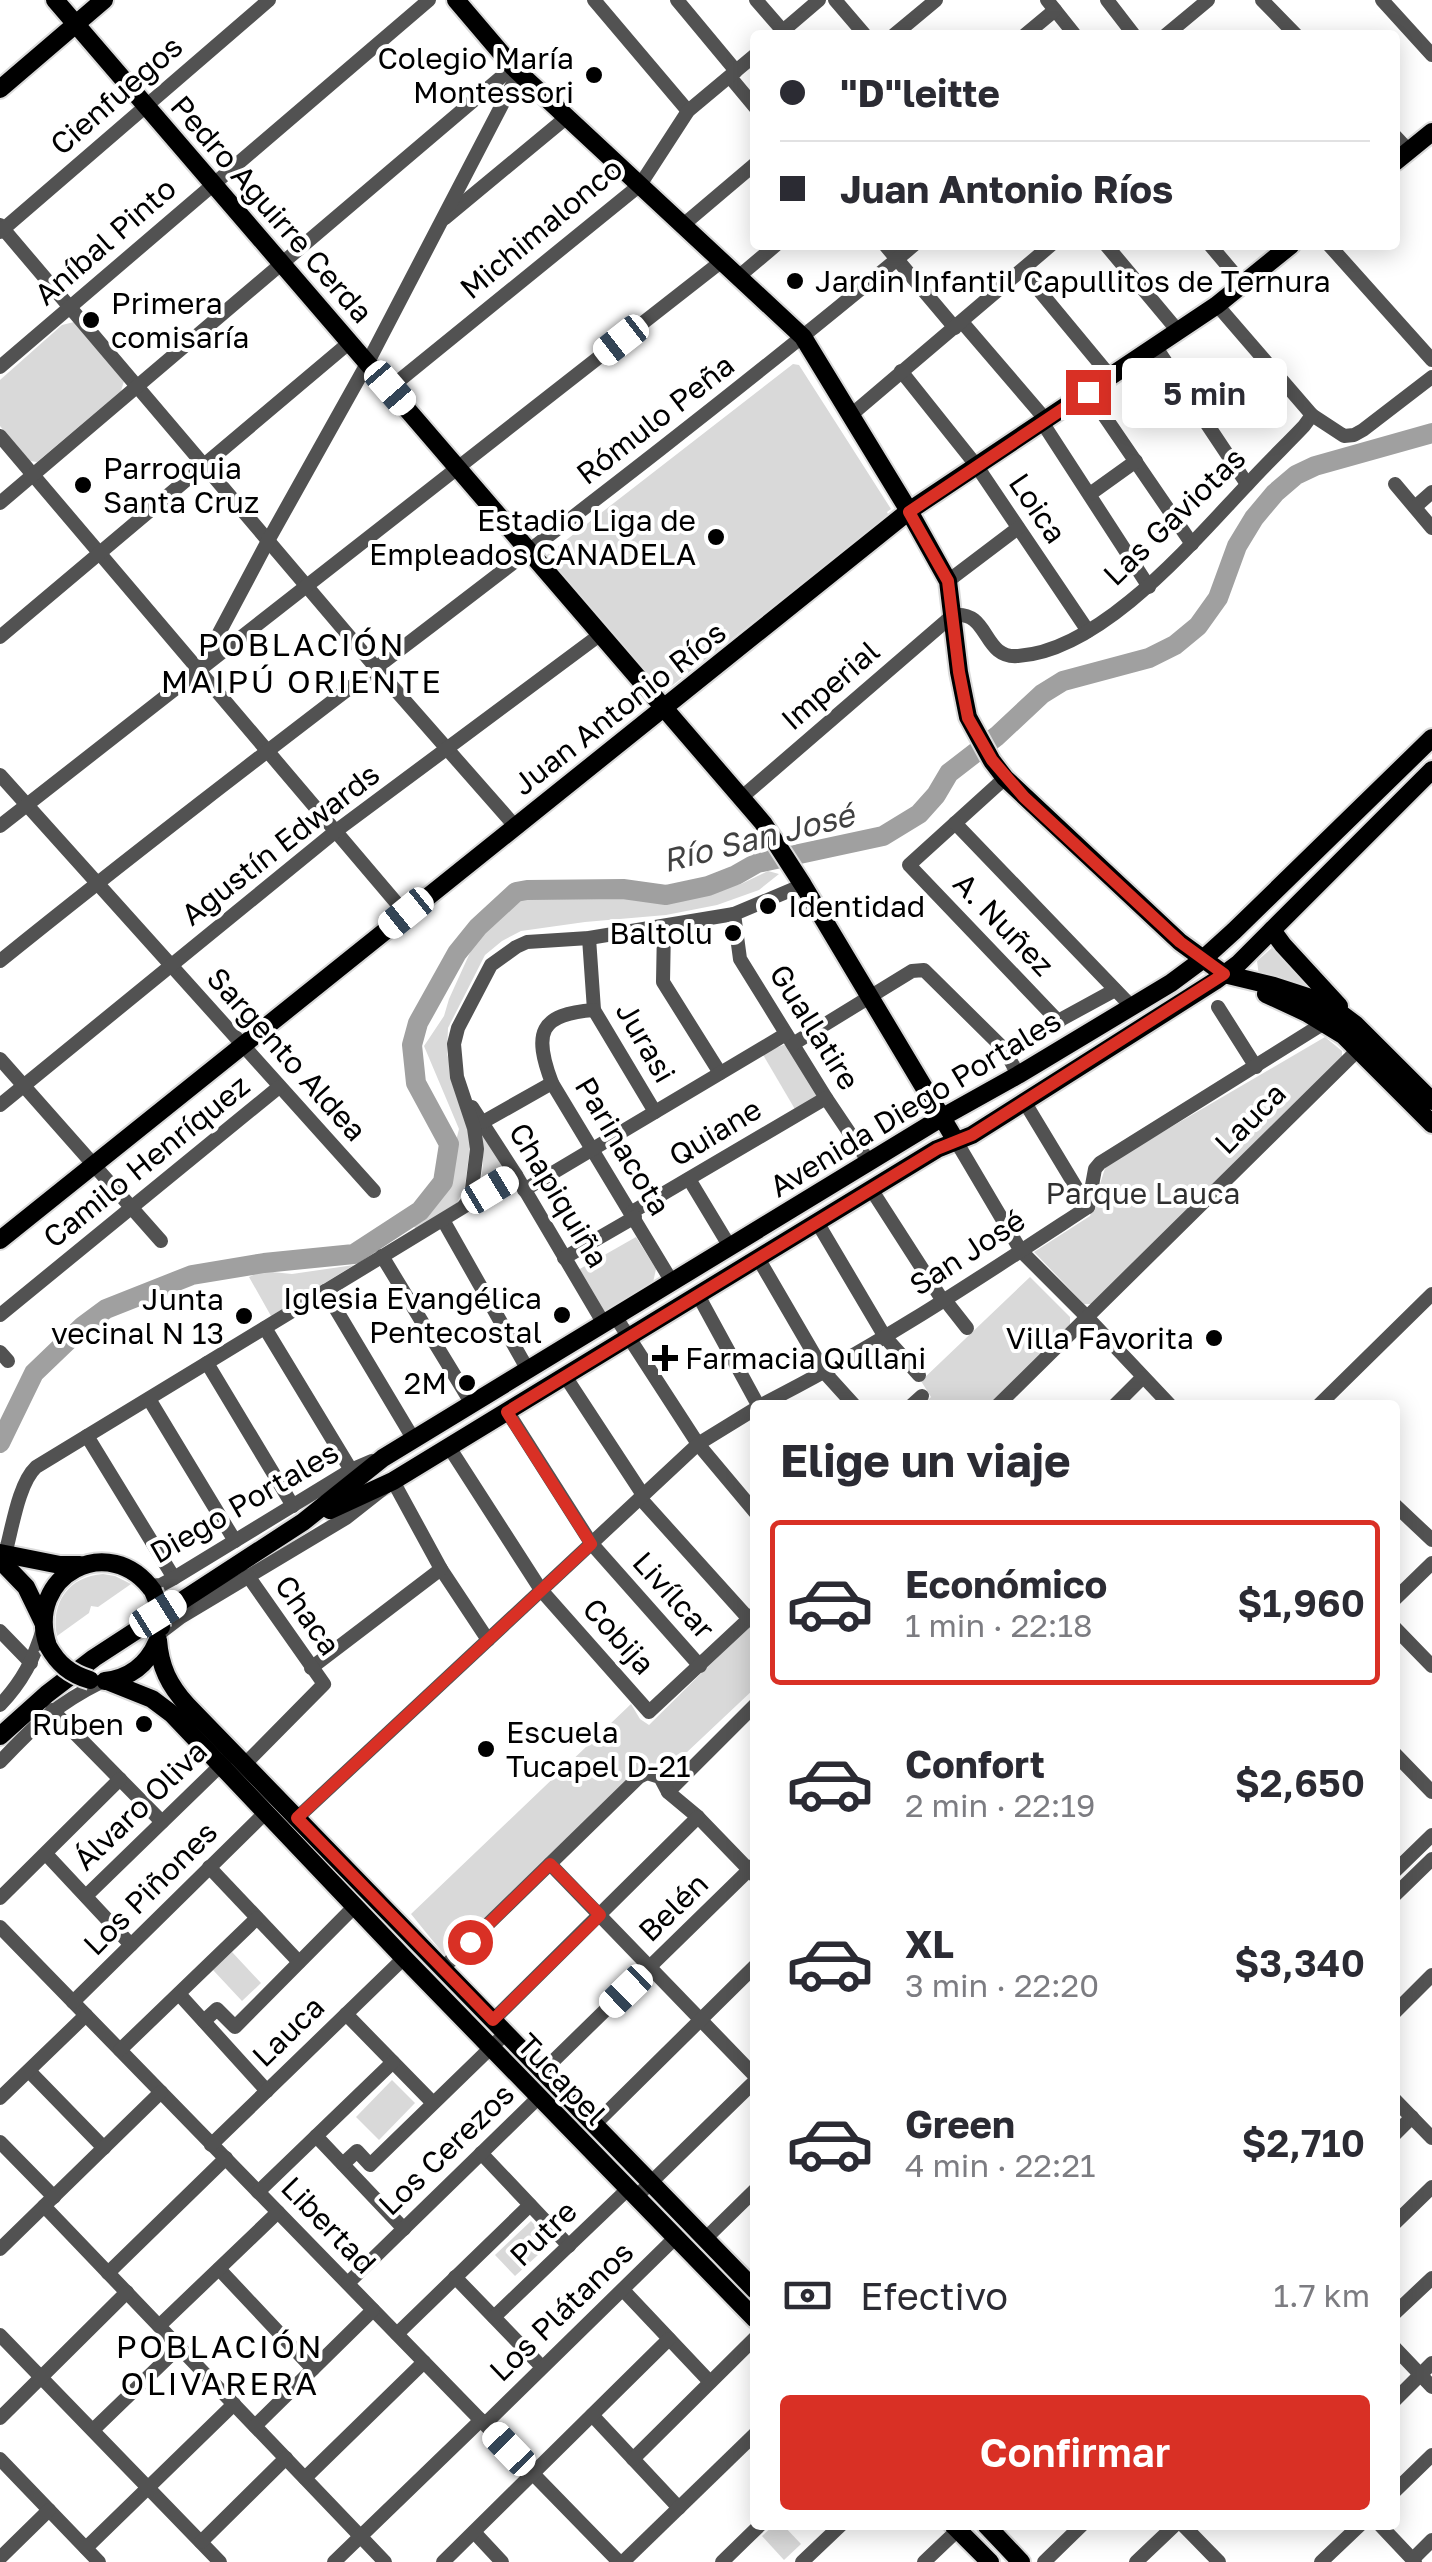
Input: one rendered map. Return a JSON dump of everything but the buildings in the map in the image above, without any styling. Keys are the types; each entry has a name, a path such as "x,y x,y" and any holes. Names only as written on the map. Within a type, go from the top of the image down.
{"main road":[{"name":"Pedro Aguirre Cerda","path":"56,0 768,829 956,1141"},
{"path":"0,89 104,0"},
{"path":"456,0 516,69 803,338 948,581 968,718 1005,778 1202,960 1324,1023 1362,1038"},
{"path":"1402,156 1432,132"},
{"name":"Juan Antonio Ríos","path":"0,1240 909,512 1217,305 1285,250"},
{"name":"Avenida Diego Portales","path":"383,1458 941,1118 1132,1007 1202,960 1432,738"},
{"name":"Avenida Diego Portales","path":"392,1482 937,1149 972,1135 1232,977 1238,964 1432,770"},
{"path":"1272,930 1432,1124"},
{"path":"1232,977 1274,986 1327,1005 1432,1101"},
{"name":"Diego Portales","path":"0,1736 111,1646 383,1458"},
{"name":"Diego Portales","path":"298,1514 392,1482"},
{"path":"2,1556 60,1565 121,1565 139,1576 151,1588 160,1608 160,1633 150,1657 126,1676 100,1681 67,1670 58,1662 26,1587 2,1556"},
{"path":"44,1632 45,1606 52,1590 63,1577 86,1564"},
{"name":"Tucapel","path":"160,1633 163,1670 172,1686 233,1761 265,1813 404,1958 543,2072 595,2124 676,2237 750,2314"},
{"name":"Tucapel","path":"100,1681 166,1708 297,1818 442,1968 497,2033 540,2096 639,2189 706,2239 750,2282"},
{"path":"961,2530 990,2562"},
{"path":"994,2530 1022,2562"}],"street":[{"name":"Cienfuegos","path":"1,229 269,0"},
{"name":"Aníbal Pinto","path":"0,367 429,0"},
{"path":"677,0 750,100"},
{"path":"756,0 779,30"},
{"path":"784,30 819,0"},
{"path":"836,0 861,30"},
{"path":"900,30 936,0"},
{"path":"1107,0 1130,30"},
{"path":"1185,29 1208,0"},
{"path":"1262,0 1287,30"},
{"path":"1382,0 1432,56"},
{"path":"596,1 688,111"},
{"path":"1029,30 1051,5 1071,30"},
{"name":"Michimalonco","path":"390,388 640,185 688,111 750,59"},
{"path":"199,670 368,362 516,69"},
{"path":"0,503 516,69"},
{"path":"440,222 568,117"},
{"path":"683,225 750,168"},
{"path":"1,229 514,826"},
{"path":"738,277 770,250"},
{"path":"889,250 1044,421 1150,587"},
{"name":"Rómulo Peña","path":"0,962 530,552 803,338 908,250"},
{"path":"851,415 1045,250"},
{"path":"1110,250 1178,331"},
{"path":"1214,250 1243,284"},
{"path":"1333,250 1432,360"},
{"path":"0,826 722,261"},
{"path":"1023,270 1110,376"},
{"path":"1217,305 1312,415 1344,436 1364,430 1432,377"},
{"path":"0,637 350,342"},
{"path":"1155,346 1247,484"},
{"name":"Loica","path":"901,371 976,465 1088,630"},
{"path":"1088,392 1192,544"},
{"name":"Las Gaviotas","path":"953,615 974,618 992,645 1006,656 1022,656 1065,644 1150,587 1312,415"},
{"path":"0,436 406,913"},
{"path":"1090,494 1136,461"},
{"path":"1395,484 1432,528"},
{"path":"1415,508 1432,492"},
{"path":"948,581 1018,528"},
{"name":"Imperial","path":"742,797 953,615"},
{"name":"Agustín Edwards","path":"0,1105 336,831 601,634"},
{"name":"Sargento Aldea","path":"0,775 374,1191"},
{"path":"1005,778 955,823 1132,1007"},
{"name":"A. Nuñez","path":"955,823 909,864 1059,1022"},
{"path":"464,1206 472,1197 478,1149 457,1077 454,1044 458,1028 491,966 527,942 589,938 734,914 799,877"},
{"name":"Guallatire","path":"734,914 740,960 869,1162"},
{"path":"664,926 664,982 720,1073"},
{"name":"Jurasi","path":"589,938 594,1010 655,1112"},
{"path":"524,1190 720,1073 917,970 924,970 1005,1050 1018,1075"},
{"name":"Avenida Diego Portales","path":"1005,1050 1115,990"},
{"path":"1218,1006 1256,1068"},
{"name":"Parinacota","path":"594,1010 558,1016 544,1031 543,1053 552,1083 672,1282"},
{"path":"1088,1207 1095,1169 1100,1163 1324,1023"},
{"name":"Lauca","path":"1003,1400 1362,1038"},
{"path":"0,1059 161,1242"},
{"path":"483,1122 552,1083"},
{"name":"Camilo Henríquez","path":"0,1315 280,1087"},
{"name":"Chapiquiña","path":"464,1096 564,1258 628,1338 698,1444 750,1506"},
{"name":"Quiane","path":"564,1258 826,1098"},
{"path":"1024,1101 1088,1207"},
{"name":"Pedro Aguirre Cerda","path":"956,1141 1021,1251 1165,1400"},
{"path":"2,1556 30,1473 516,1175"},
{"path":"689,1180 730,1247"},
{"path":"872,1189 944,1300 967,1328"},
{"name":"San José","path":"770,1400 885,1337 1088,1207"},
{"path":"442,1220 528,1370"},
{"path":"817,1222 885,1337 918,1375"},
{"path":"382,1256 472,1404"},
{"path":"758,1258 824,1373 849,1400"},
{"path":"325,1291 414,1440"},
{"path":"1324,1400 1432,1294"},
{"path":"698,1295 755,1400"},
{"path":"265,1328 351,1470"},
{"path":"208,1363 298,1514"},
{"path":"565,1376 642,1496 750,1614"},
{"path":"1120,1400 1142,1378"},
{"path":"149,1398 236,1541"},
{"name":"San José","path":"297,1818 698,1444 750,1411"},
{"name":"Livílcar","path":"507,1412 591,1544 700,1666"},
{"path":"87,1436 174,1578"},
{"name":"Cobija","path":"449,1447 541,1590 648,1712 700,1666"},
{"name":"Diego Portales","path":"151,1588 236,1541 298,1514 351,1470 383,1458"},
{"path":"160,1633 346,1518 392,1482 440,1569 488,1640"},
{"path":"1400,1510 1432,1540"},
{"path":"1400,1594 1432,1563"},
{"path":"311,1668 440,1569"},
{"name":"Chaca","path":"248,1576 324,1684"},
{"path":"700,1666 750,1618"},
{"path":"0,1631 31,1664"},
{"path":"0,1705 20,1684 44,1632"},
{"path":"1400,1633 1432,1666"},
{"path":"0,1762 52,1710 100,1681"},
{"name":"Álvaro Oliva","path":"86,1896 162,1822 324,1684"},
{"path":"52,1710 162,1822"},
{"path":"668,1792 750,1715"},
{"path":"1400,1759 1432,1792"},
{"path":"442,1968 639,1777 660,1777 668,1792 750,1867"},
{"path":"0,1898 120,1780"},
{"name":"Los Piñones","path":"73,2002 265,1813"},
{"path":"344,2164 357,2151 370,2165 433,2104 600,1915 698,1818"},
{"path":"1400,1866 1432,1835"},
{"path":"46,1854 131,1945"},
{"path":"1400,1890 1432,1859"},
{"path":"550,1864 750,2073"},
{"path":"210,1868 299,1962"},
{"name":"Belén","path":"543,2072 750,1873"},
{"path":"204,2021 217,2009 234,2027 355,1906"},
{"path":"120,2050 258,1918"},
{"name":"Libertad","path":"0,1927 621,2562"},
{"name":"Lauca","path":"211,2144 404,1958"},
{"path":"595,2124 750,1971"},
{"path":"1400,2007 1431,1977"},
{"path":"180,1994 267,2091"},
{"path":"346,2014 433,2104"},
{"path":"0,2098 86,2015"},
{"path":"258,2192 393,2062"},
{"path":"28,2071 104,2148"},
{"name":"Putre","path":"494,2317 569,2246 639,2189 750,2083"},
{"path":"1,2246 161,2092"},
{"name":"Los Cerezos","path":"348,2284 540,2096"},
{"path":"1400,2105 1432,2138"},
{"path":"1400,2129 1412,2118"},
{"path":"316,2136 404,2229"},
{"path":"0,2142 108,2273 385,2562"},
{"path":"481,2153 569,2246"},
{"path":"108,2273 226,2158"},
{"path":"1400,2218 1432,2187"},
{"path":"706,2239 750,2195"},
{"path":"396,2334 530,2204"},
{"path":"159,2326 278,2212"},
{"name":"Los Plátanos","path":"334,2562 676,2237"},
{"path":"219,2269 314,2369"},
{"path":"455,2277 542,2367"},
{"path":"1400,2308 1432,2278"},
{"path":"622,2290 710,2382"},
{"path":"0,2418 127,2292"},
{"path":"255,2426 374,2310"},
{"path":"0,2335 220,2562"},
{"path":"444,2562 670,2339"},
{"path":"633,2459 750,2343"},
{"path":"92,2430 179,2346"},
{"path":"1400,2353 1432,2387"},
{"path":"305,2478 424,2362"},
{"path":"1400,2395 1432,2363"},
{"path":"86,2548 234,2404"},
{"path":"592,2416 679,2508"},
{"path":"621,2562 750,2439"},
{"path":"1400,2486 1432,2455"},
{"path":"201,2542 286,2458"},
{"path":"0,2459 99,2562"},
{"path":"0,2558 49,2510"},
{"path":"728,2560 755,2530"},
{"path":"802,2562 836,2530"},
{"path":"924,2562 955,2530"},
{"path":"1044,2562 1077,2530"},
{"path":"1136,2562 1169,2530"},
{"path":"1188,2530 1220,2562"},
{"path":"1321,2562 1355,2530"},
{"path":"1385,2530 1414,2561 1432,2540"},
{"path":"474,2532 502,2562"}],"green space":[{"path":"74,322 124,381 121,391 37,462 30,461 0,426 0,380 62,325"},
{"name":"Estadio Liga de Empleados CANADELA","path":"793,364 799,365 891,509 887,512 889,516 660,695 543,558"},
{"path":"768,871 779,874 759,890 717,905 666,915 521,931 485,955 448,1028 447,1054 471,1139 465,1186 457,1203 416,1229 412,1224 434,1204 447,1177 459,1129 424,1046 444,1016 473,946 513,900 535,894 550,897 602,891 633,897 705,891 741,884"},
{"path":"1275,945 1318,994 1259,976 1257,961"},
{"name":"Parque Lauca","path":"1325,1037 1342,1051 1342,1060 1093,1304 1084,1304 1034,1252 1090,1216 1106,1165"},
{"path":"786,1044 821,1096 796,1111 762,1053"},
{"path":"482,1132 509,1174 480,1192 483,1163"},
{"path":"636,1237 656,1269 652,1287 615,1311 603,1311 578,1270"},
{"path":"354,1265 271,1316 249,1277 262,1271 292,1274"},
{"name":"Parque Lauca","path":"1030,1277 1070,1317 1070,1327 998,1400 928,1400 931,1397 921,1381"},
{"path":"103,1574 131,1584 98,1607 91,1606 89,1613 57,1636 56,1613 65,1593 80,1580"},
{"path":"750,1625 750,1693 668,1770 660,1770 652,1763 446,1957 411,1914 631,1704 649,1725"},
{"path":"232,1952 261,1983 242,2001 213,1970"},
{"path":"392,2080 415,2103 379,2140 356,2117"},
{"path":"531,2221 551,2243 515,2276 495,2255"},
{"path":"769,2530 788,2530 801,2544 784,2560 762,2536"}],"waterway":[{"name":"Río San José","path":"0,1443 34,1373 106,1309 192,1275 354,1254 420,1211 443,1182 449,1144 416,1083 412,1045 418,1023 457,953 516,892 623,889 666,895 708,886 757,863 883,836 919,814 949,773 1042,694 1063,681 1149,658 1175,645 1198,626 1218,598 1237,546 1254,518 1296,475 1432,433"}],"place":[{"name":"Colegio María Montessori","path":"594,75"},
{"name":"Jardin Infantil Capullitos de Ternura","path":"795,281"},
{"name":"Primera comisaría","path":"91,320"},
{"name":"Parroquia Santa Cruz","path":"83,485"},
{"name":"Estadio Liga de Empleados CANADELA","path":"716,537"},
{"name":"Identidad","path":"768,906"},
{"name":"Baltolu","path":"733,933"},
{"name":"Iglesia Evangélica Pentecostal","path":"562,1315"},
{"name":"Junta vecinal N 13","path":"244,1316"},
{"name":"Villa Favorita","path":"1214,1338"},
{"name":"Farmacia Qullani","path":"665,1358"},
{"name":"2M","path":"467,1383"},
{"name":"Ruben","path":"144,1724"},
{"name":"Escuela Tucapel D-21","path":"486,1749"}],"district":[{"name":"POBLACIÓN MAIPÚ ORIENTE","path":"302,662"},
{"name":"POBLACIÓN OLIVARERA","path":"220,2364"}],"route":[{"path":"470,1942 550,1864 600,1915 493,2020 297,1818 591,1544 507,1412 937,1149 972,1135 1224,974 1180,942 1024,797 992,760 968,718 948,581 909,512 1088,392"}]}
